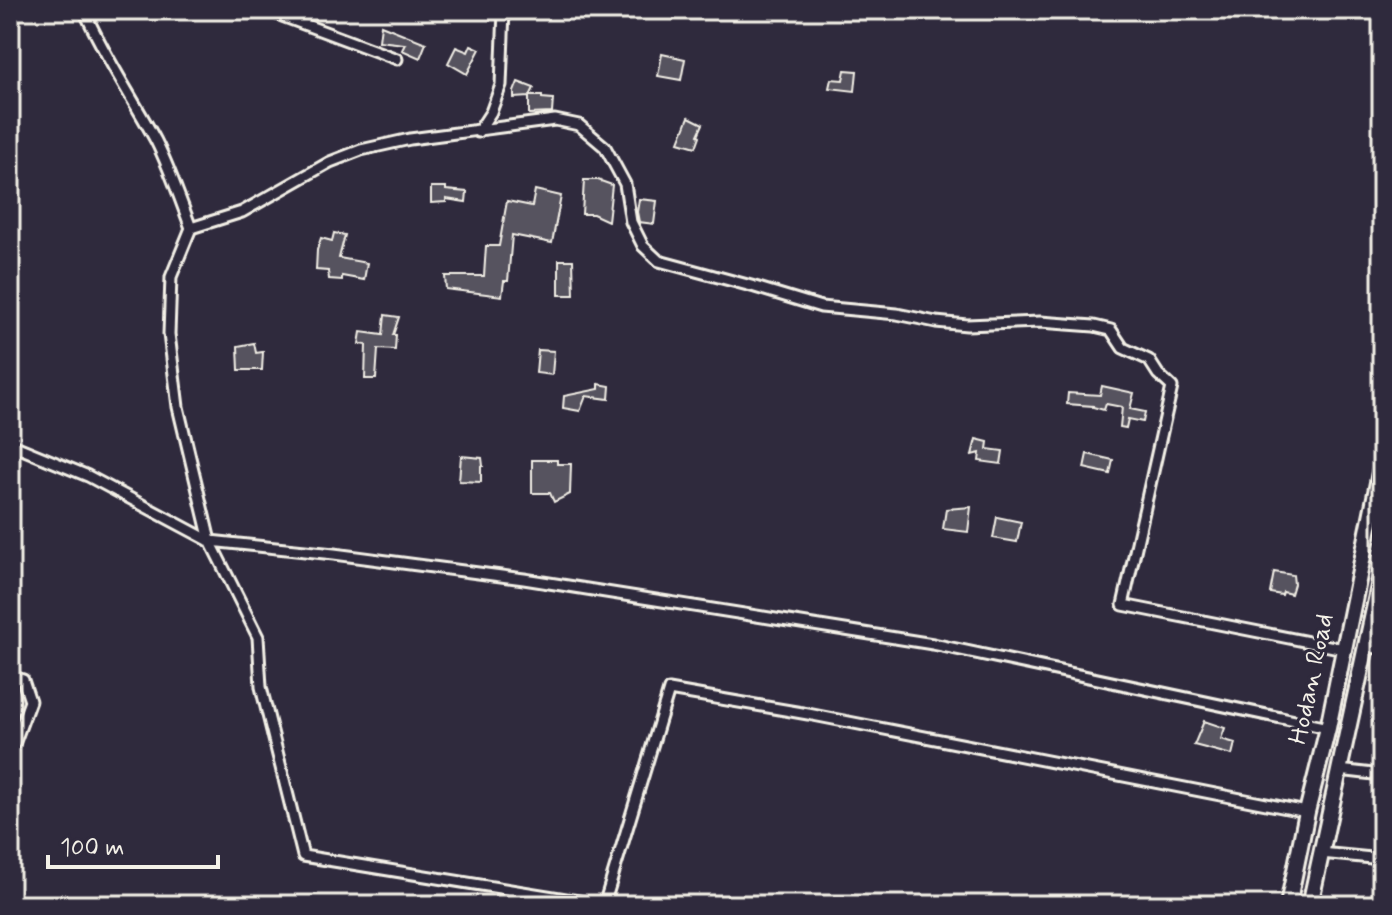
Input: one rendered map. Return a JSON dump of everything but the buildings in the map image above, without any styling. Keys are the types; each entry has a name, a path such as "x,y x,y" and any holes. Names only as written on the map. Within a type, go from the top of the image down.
{"main road":[{"name":"Hodan Road","path":"1288,905 1382,463"},
{"name":"Hodan Road","path":"1310,905 1382,573"}],"street":[{"path":"84,10 104,53 161,152 191,228 171,277 169,334 178,407 210,541 258,637 261,687 303,856 603,905 669,690 808,714 1307,812"},
{"path":"266,10 397,59"},
{"path":"478,132 491,112 501,85 504,10"},
{"path":"191,228 242,212 330,162 361,150 410,139 555,120 579,125 605,147 625,184 631,222 643,246 659,261 821,307 967,325 1040,322 1111,330 1123,348 1149,360 1172,387 1123,605 1344,649"},
{"path":"10,444 88,476 210,541 524,579 933,644 1328,728"},
{"path":"1366,646 1382,649"},
{"path":"10,676 23,680 30,701 10,755"},
{"path":"1339,770 1382,775"},
{"path":"1321,853 1382,859"}]}
